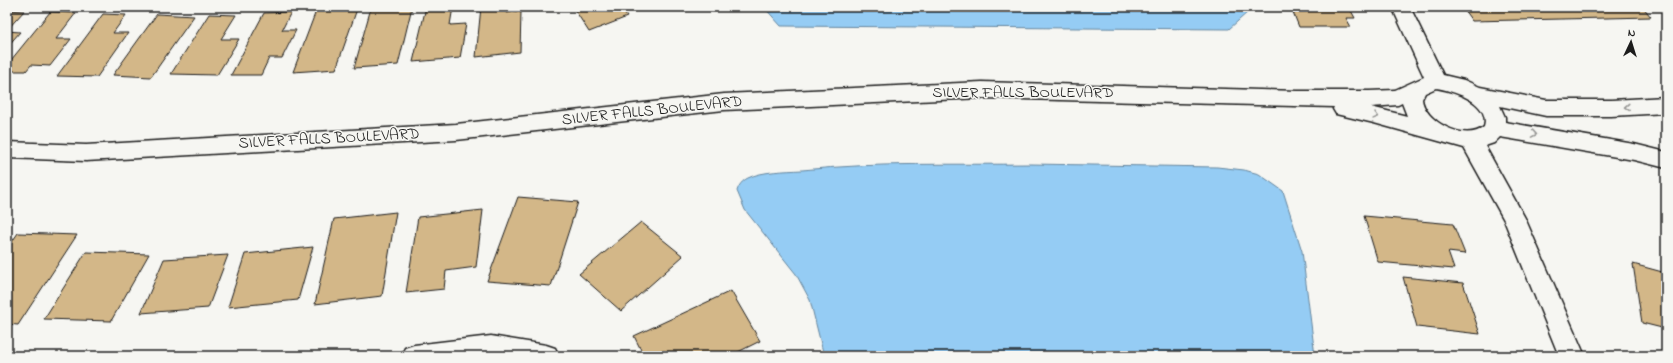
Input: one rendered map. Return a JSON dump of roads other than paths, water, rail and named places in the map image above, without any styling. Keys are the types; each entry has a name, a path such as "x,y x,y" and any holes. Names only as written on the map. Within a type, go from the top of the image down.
{"street":[{"path":"1401,7 1427,84"},
{"path":"1478,94 1487,102 1493,111 1496,120 1495,128 1490,134 1482,139 1471,140 1457,139 1442,134 1430,127 1419,118 1413,108 1411,100 1413,93 1427,84 1450,83 1478,94 1546,108 1611,108 1666,105"},
{"name":"SILVER FALLS BOULEVARD","path":"7,150 86,153 448,133 724,102 982,90 1297,99 1369,99 1398,97 1427,84"},
{"name":"SILVER FALLS BOULEVARD","path":"1297,99 1374,115 1442,134"},
{"path":"1495,128 1634,152 1666,160"},
{"path":"1471,140 1514,218 1572,356"},
{"path":"414,356 490,347 546,356"}],"water":[{"path":"764,7 1246,7 1248,12 1229,29 781,26"},
{"path":"916,164 1217,167 1244,170 1259,174 1283,191 1302,251 1315,356 824,356 810,300 796,274 745,210 737,191 744,180 760,174 774,172 831,167"}]}
